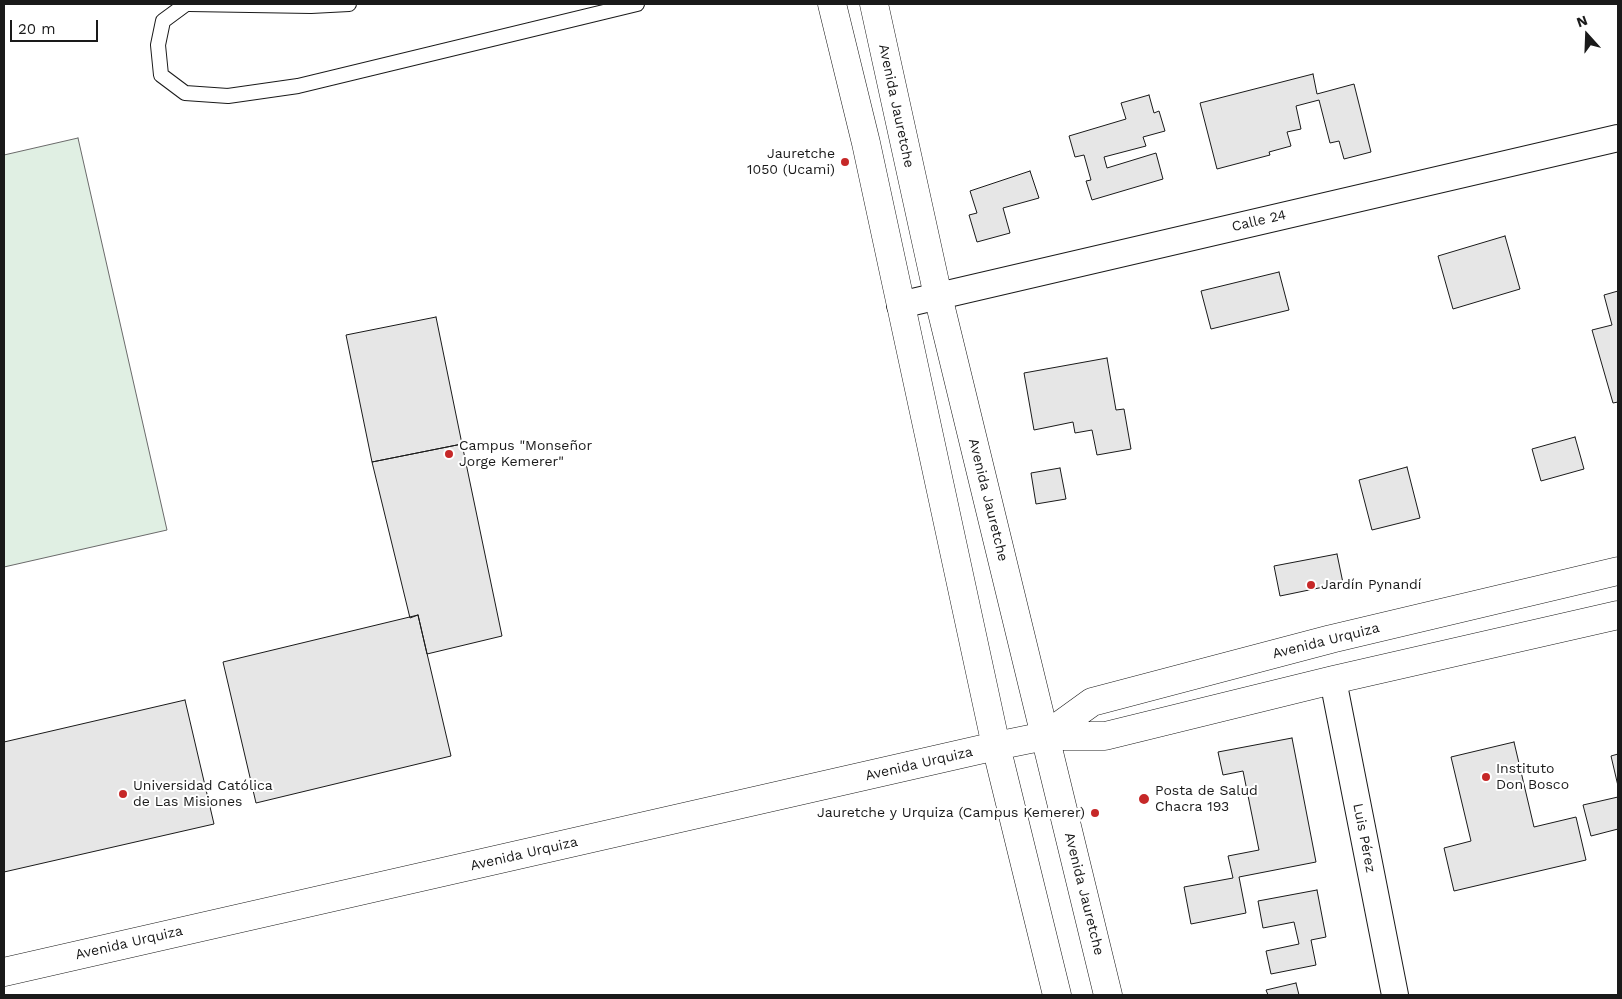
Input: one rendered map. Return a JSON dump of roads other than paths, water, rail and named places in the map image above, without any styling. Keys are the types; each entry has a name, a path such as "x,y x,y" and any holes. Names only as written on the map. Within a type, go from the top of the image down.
{"main road":[{"path":"832,4 866,143 996,746 1057,995"},
{"name":"Avenida Jauretche","path":"874,4 938,296 1108,995"},
{"name":"Avenida Urquiza","path":"1044,736 1092,702 1331,639 1618,571"},
{"name":"Avenida Urquiza","path":"4,972 996,746 1044,736 1105,736 1333,680 1618,615"}],"street":[{"name":"Calle 24","path":"900,305 1618,138"},
{"name":"Luis Pérez","path":"1333,680 1395,995"}],"lane":[{"path":"349,4 311,6 188,4 163,21 158,45 161,75 185,93 228,96 298,86 637,4"}],"place":[{"name":"Jauretche 1050 (Ucami)","path":"845,162"},
{"name":"Campus \"Monseñor Jorge Kemerer\"","path":"449,454"},
{"name":"Jardín Pynandí","path":"1311,585"},
{"name":"Instituto Don Bosco","path":"1486,777"},
{"name":"Universidad Católica de Las Misiones","path":"123,794"},
{"name":"Posta de Salud Chacra 193","path":"1144,799"},
{"name":"Jauretche y Urquiza (Campus Kemerer)","path":"1095,813"}]}
